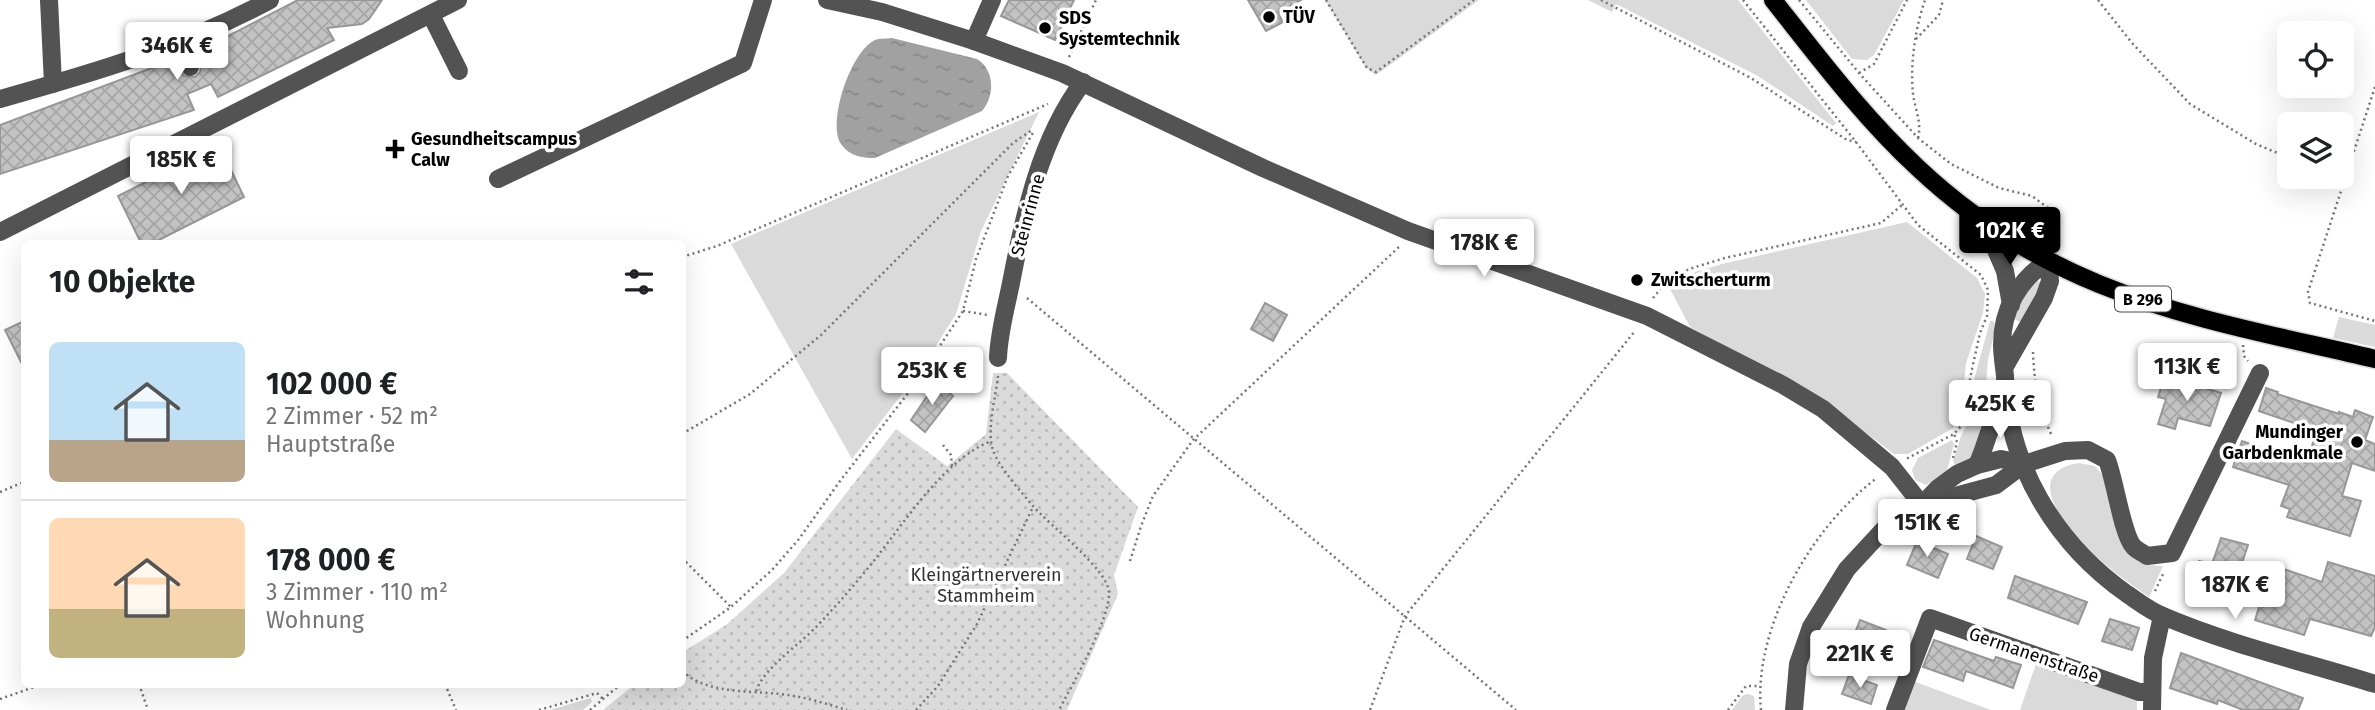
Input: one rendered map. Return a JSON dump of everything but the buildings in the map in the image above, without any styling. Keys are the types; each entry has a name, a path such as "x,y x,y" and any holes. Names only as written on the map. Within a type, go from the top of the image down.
{"main road":[{"name":"B 296","path":"1773,0 1871,121 1919,169 1984,222 2048,261 2101,285 2168,308 2375,359"}],"street":[{"path":"49,0 53,84"},
{"path":"0,99 151,54 270,0"},
{"path":"0,232 458,0"},
{"path":"498,179 743,63 763,0"},
{"path":"827,0 883,12 1062,73 1263,168 1408,231 1647,316 1783,385 1823,409 1892,467 1922,505"},
{"path":"974,41 992,0"},
{"path":"431,15 459,71"},
{"path":"177,43 190,67"},
{"name":"Steinrinne","path":"998,365 1003,318 1020,235 1045,153 1071,98 1083,82"},
{"path":"1984,222 2005,271 2011,305"},
{"path":"2004,368 2044,298 2050,281 2048,261 2032,271 2017,289 2004,322 2001,346 2005,401 2012,432 2043,507 2061,534 2086,562 2155,612 2218,636 2375,684"},
{"path":"1922,505 1996,485 2024,464 2060,453 2088,450 2107,460 2132,545 2147,556 2165,556 2172,553 2260,373"},
{"path":"1976,465 1991,433 1996,412 2005,401"},
{"path":"1794,710 1798,664 1811,627 1847,569 1884,529 1922,505 1956,474 1976,465 2001,459 2024,464"},
{"path":"2152,701 2155,612"},
{"name":"Germanenstraße","path":"1895,710 1930,618 2139,692 2152,701"}],"path":[{"path":"1062,73 1096,0"},
{"path":"1326,0 1367,68 1376,72 1474,0"},
{"path":"1601,0 1751,78 1847,140 1856,142"},
{"path":"1743,0 1856,142 1917,225 1980,275 1987,290 1989,304 1961,426 1954,434 1892,467 1864,488 1821,534 1791,583 1770,634 1758,686 1761,710"},
{"path":"1799,0 1859,74 1918,138 1951,164 1999,188 2032,196 2051,210 2054,234 2048,261"},
{"path":"1859,74 1874,65 1907,0"},
{"path":"1918,138 1920,128 1913,93 1913,60 1925,0"},
{"path":"1916,40 1939,15 1943,0"},
{"path":"2098,0 2132,43 2190,104 2256,144 2277,153"},
{"path":"2354,151 2375,87"},
{"path":"686,256 717,246 1046,104 1071,98"},
{"path":"686,432 750,394 821,335 1013,143 1035,128 1008,176 976,259 963,312 912,388 799,539 772,570 731,607 686,638"},
{"path":"2342,189 2308,292 2310,303 2375,321"},
{"path":"1370,710 1405,616 1647,316 1652,299 1666,282 1689,269 1725,258 1881,223 1902,205"},
{"path":"1130,561 1153,496 1193,440 1405,241 1408,231"},
{"path":"1011,285 1516,710"},
{"path":"963,312 1003,318"},
{"path":"2243,327 2244,356 2260,373"},
{"path":"2026,329 2032,334 2034,385 2043,416 2060,453"},
{"path":"998,365 993,451 1033,507 1104,575 1110,592 1107,608 1085,662 1059,710"},
{"path":"756,691 760,678 800,644 851,590 935,484 952,467 992,440"},
{"path":"943,445 951,455 952,467"},
{"path":"0,492 21,483"},
{"path":"916,710 938,686 978,624 1033,507"},
{"path":"2155,612 2167,564 2165,556"},
{"path":"686,562 731,607"},
{"path":"686,674 715,688 795,696 847,710"},
{"path":"1727,710 1746,686 1758,686"},
{"path":"0,699 32,688"},
{"path":"140,688 148,710"},
{"path":"447,688 456,710"},
{"path":"590,710 616,688"},
{"path":"539,710 597,693 603,699"}],"green space":[{"path":"1325,0 1479,0 1376,75 1366,68"},
{"path":"1588,0 1738,0 1836,123 1833,126 1758,76 1616,4 1612,12"},
{"path":"1806,0 1904,0 1874,55 1867,60 1852,59"},
{"path":"1039,112 981,231 956,314 922,368 852,459 731,244"},
{"path":"1907,222 1977,278 1985,294 1983,313 1966,363 1961,416 1953,428 1908,454 1894,454 1826,403 1690,327 1670,289 1695,272 1722,264"},
{"path":"2033,279 2041,284 2022,323 2012,318"},
{"path":"2339,317 2375,325 2375,347 2333,338"},
{"path":"1990,321 1996,326 1988,360 1978,446 1970,459 1956,468 1953,461 1969,421 1974,380"},
{"name":"Kleingärtnerverein Stammheim","path":"993,373 1007,373 1138,507 1114,575 1118,594 1067,710 603,710 630,688 686,688 686,650 726,625 784,573 896,429 947,466 986,434"},
{"path":"1952,440 1954,444 1947,471 1926,485 1915,480 1912,470 1918,458"},
{"path":"2079,463 2095,466 2103,476 2111,512 2125,548 2147,565 2163,566 2149,597 2095,555 2058,511 2051,495 2051,481 2060,470"},
{"path":"2036,664 2137,701 2137,710 2020,710"},
{"path":"1913,681 1991,710 1903,710"},
{"path":"1742,696 1754,696 1755,710 1732,710"},
{"path":"591,698 592,702 583,710 550,710"}],"water":[{"path":"892,38 977,59 990,76 989,98 982,111 875,158 856,156 844,148 837,133 839,104 850,72 866,47 877,39"}],"place":[{"name":"TÜV","path":"1269,17"},
{"name":"SDS Systemtechnik","path":"1045,28"},
{"name":"Gesundheitscampus Calw","path":"395,149"},
{"name":"Zwitscherturm","path":"1637,280"},
{"name":"Mundinger Garbdenkmale","path":"2357,442"}]}
